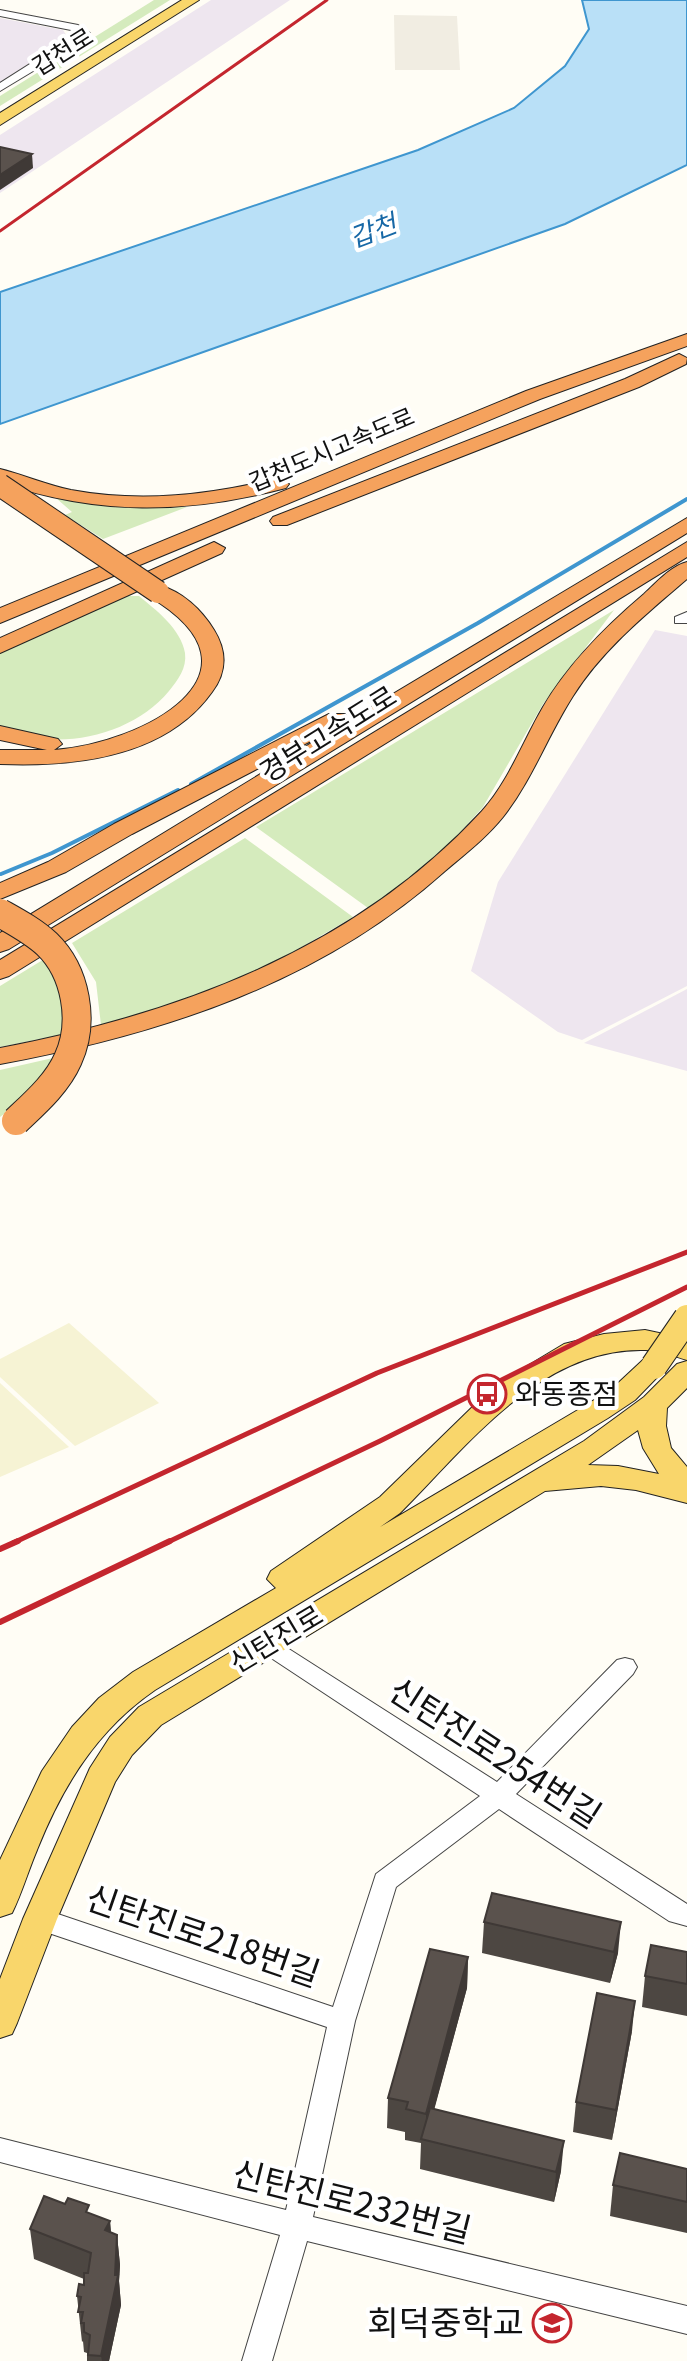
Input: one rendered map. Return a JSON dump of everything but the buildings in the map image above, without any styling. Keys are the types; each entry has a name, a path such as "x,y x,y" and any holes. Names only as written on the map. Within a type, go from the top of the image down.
{"highway":[{"path":"581,377 687,328"},
{"name":"갑천도시고속도로","path":"0,616 533,395 687,340"},
{"name":"갑천도시고속도로","path":"0,631 632,383 687,356"},
{"path":"632,383 687,363"},
{"path":"0,475 57,495 123,504 185,502 233,496 292,481 472,414 533,395"},
{"path":"0,485 155,594 186,625 200,648 201,672 176,706 131,732 87,744 35,743 0,733"},
{"path":"0,495 197,620 211,644 213,670 199,698 173,720 114,747 58,757 0,757"},
{"name":"경부고속도로","path":"0,944 687,524"},
{"path":"0,646 240,536"},
{"name":"경부고속도로","path":"0,971 687,548"},
{"path":"0,1056 53,1048 111,1033 216,1000 296,965 391,905 428,876 494,811 565,691 623,623 687,568"},
{"path":"0,892 57,867 123,829 540,615"},
{"path":"0,913 49,945 65,970 75,999 76,1029 69,1058 48,1090 8,1127"}],"main road":[{"name":"갑천로","path":"0,120 192,0"},
{"name":"신탄진로","path":"0,2023 40,1919 101,1777 121,1746 150,1716 527,1490 594,1448 654,1404 678,1366 687,1318"},
{"path":"144,1681 188,1638 296,1570 390,1505 504,1393 574,1351 645,1340 672,1344 678,1366"},
{"name":"신탄진로","path":"0,1903 11,1845 73,1749 99,1717 144,1681 625,1393 678,1366"},
{"path":"654,1404 649,1419 650,1431 668,1467 687,1482"},
{"path":"527,1490 559,1479 582,1476 624,1477 687,1492"}],"street":[{"path":"0,13 74,27 84,33 0,88"},
{"name":"신탄진로254번길","path":"267,1644 678,1913 687,1915"},
{"name":"신탄진로218번길","path":"257,2361 297,2226 342,2021 385,1881 499,1795 625,1667"},
{"name":"신탄진로218번길","path":"40,1919 342,2021"},
{"name":"신탄진로232번길","path":"0,2150 297,2226 687,2320"}],"shaded area":[{"path":"211,0 290,0 0,193 0,135"},
{"path":"394,15 457,16 460,70 395,70"},
{"path":"0,18 63,30 68,38 0,82"},
{"path":"655,630 687,636 687,986 582,1040 558,1032 471,971 498,882"},
{"path":"687,989 687,1071 584,1043"},
{"path":"69,1323 159,1403 75,1446 0,1377 0,1359"},
{"path":"0,1383 69,1447 0,1477"}],"green space":[{"path":"154,0 170,0 0,106 0,96"},
{"path":"56,498 132,508 187,507 103,539 65,515 72,512"},
{"path":"119,596 139,596 179,636 185,664 169,691 134,720 90,736 44,739 0,727 0,651"},
{"path":"614,610 543,704 483,807 446,848 394,894 368,908 256,827"},
{"path":"245,838 353,917 264,969 167,1007 101,1025 96,982 72,943"},
{"path":"46,958 60,982 65,1034 0,1047 0,986"},
{"path":"53,1058 26,1097 0,1117 0,1070"}],"water":[{"name":"갑천","path":"582,0 687,0 687,165 565,224 0,424 0,292 418,150 514,108 565,66 589,29"}],"waterway":[{"path":"191,784 478,623 687,499"},
{"path":"1,874 52,853 178,790"}],"railway":[{"path":"0,231 327,0"},
{"path":"13,1543 377,1373 687,1252"},
{"path":"166,1543 380,1441 687,1287"},
{"path":"0,1549 18,1541"},
{"path":"0,1622 170,1541"}],"place":[{"name":"와동종점","path":"487,1394"},
{"name":"회덕중학교","path":"552,2323"}]}
